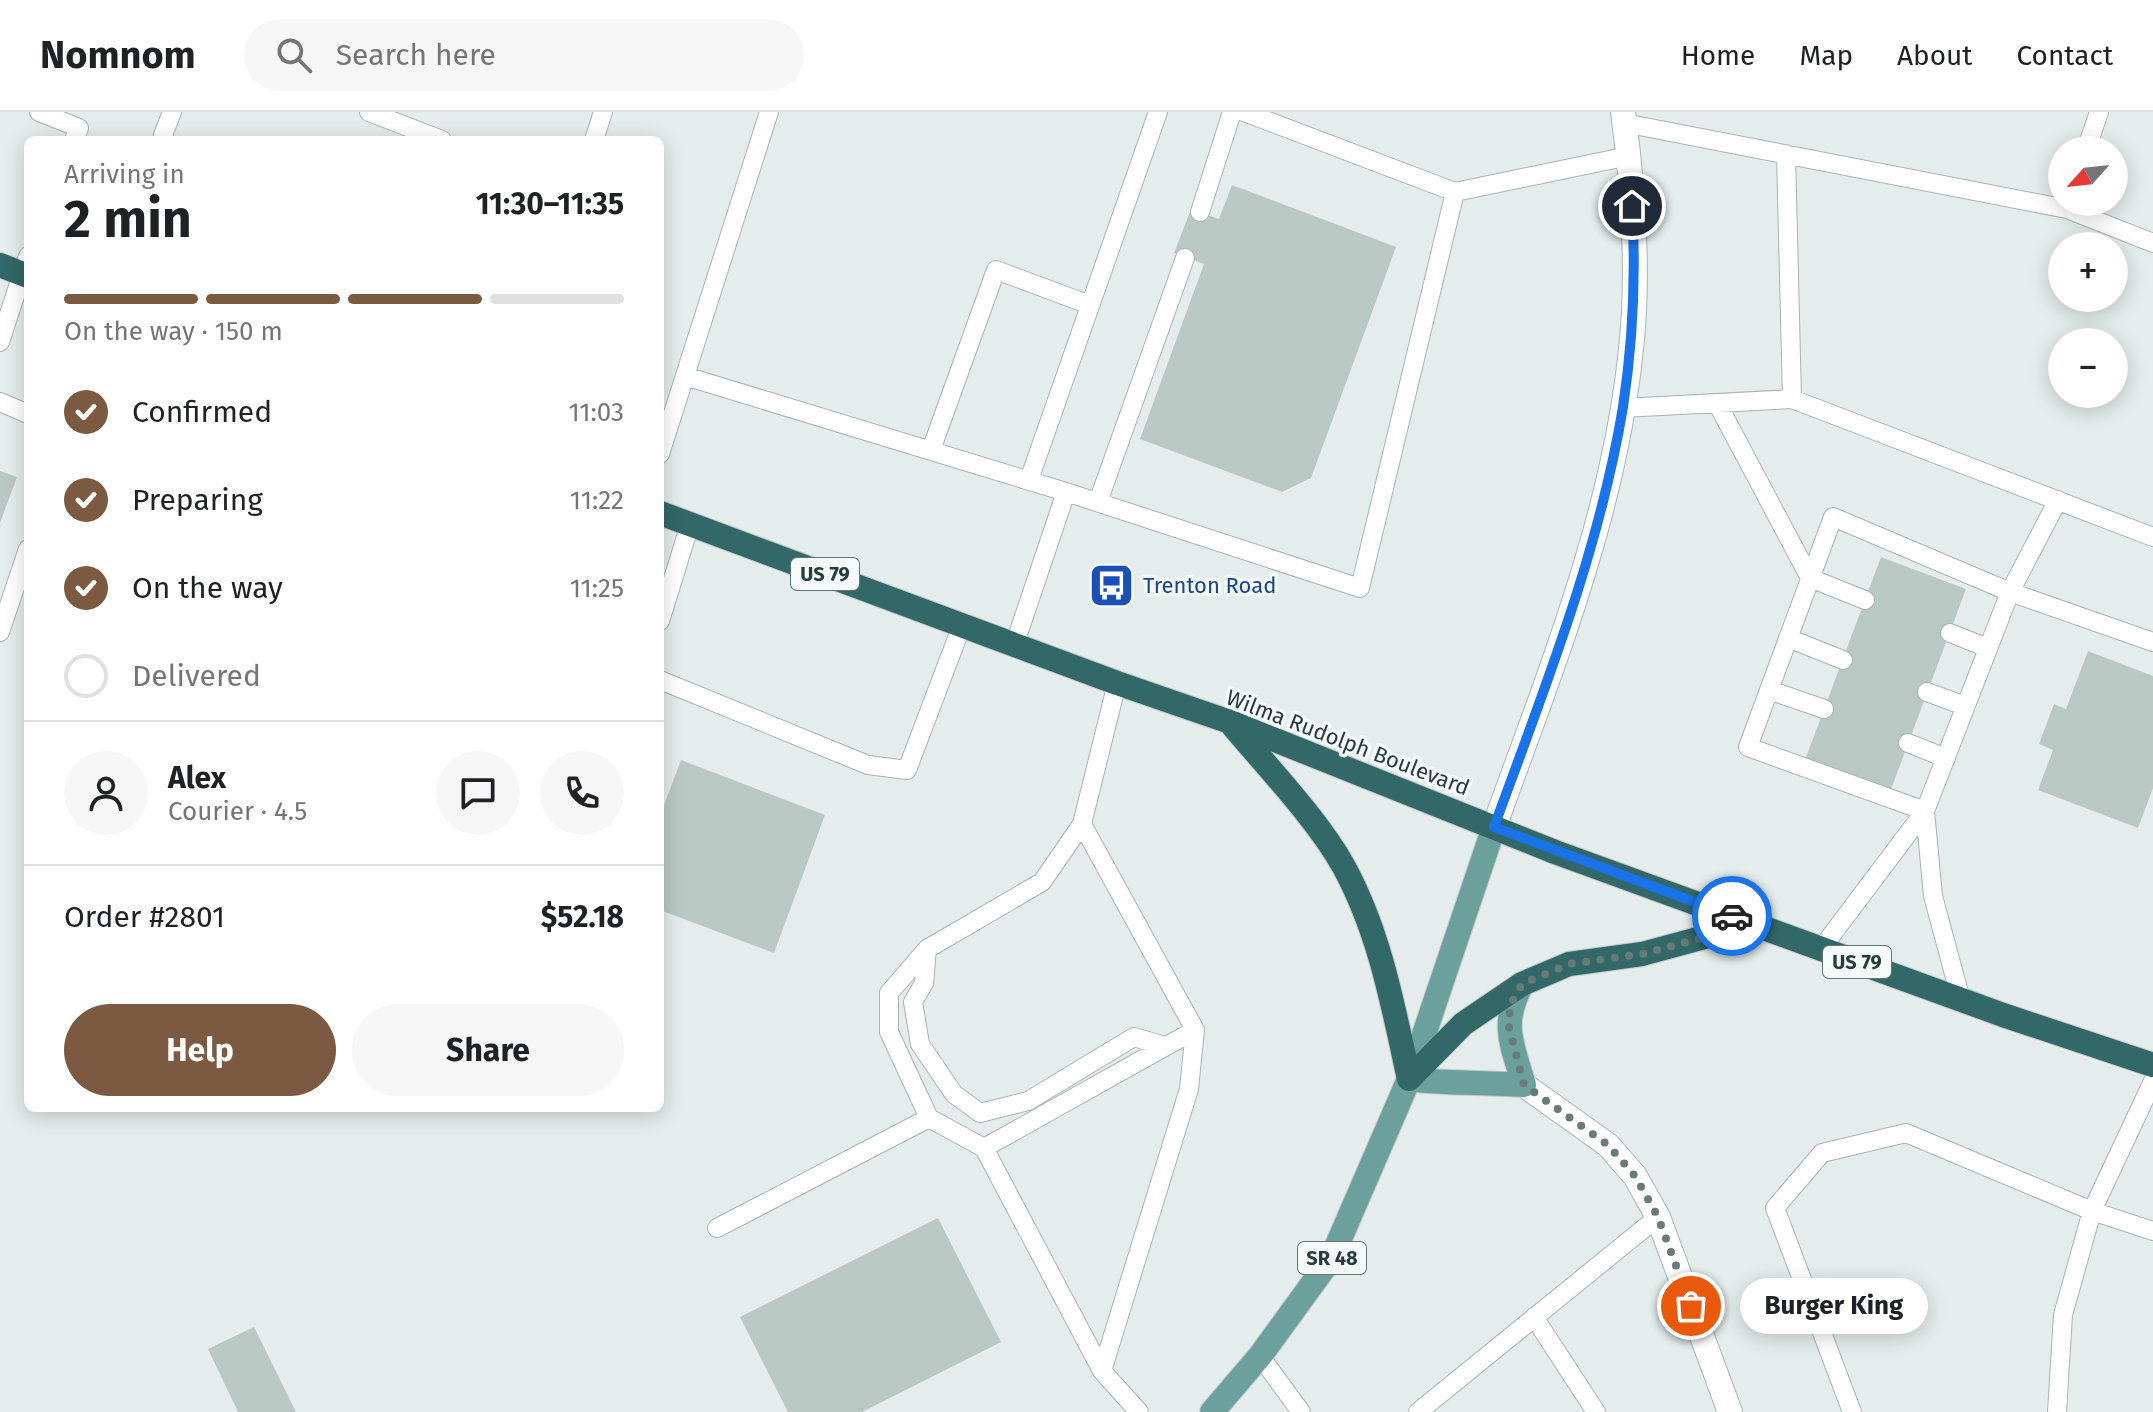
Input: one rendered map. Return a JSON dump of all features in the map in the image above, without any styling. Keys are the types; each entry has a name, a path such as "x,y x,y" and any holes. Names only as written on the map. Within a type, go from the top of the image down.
{"highway":[{"name":"Wilma Rudolph Boulevard","path":"664,514 1014,646 1230,722 1494,827 1753,924 1961,1000 2153,1065"},
{"path":"1230,722 1298,803 1342,864 1360,899 1381,954 1409,1079"},
{"name":"SR 48","path":"1409,1079 1463,1024 1522,984 1569,964 1642,954 1753,924"}],"main road":[{"name":"SR 48","path":"1212,1412 1260,1356 1332,1257 1409,1079 1494,827"},
{"path":"1409,1079 1452,1084 1488,1082 1524,1085 1509,1028 1510,1005 1522,984"}],"street":[{"path":"1494,827 1585,566 1623,408 1634,312 1629,156 1623,117"},
{"path":"1524,1085 1608,1145 1635,1176 1658,1217 1730,1412"}],"lane":[{"path":"39,112 79,128 76,136"},
{"path":"163,136 172,112"},
{"path":"369,112 432,136"},
{"path":"595,136 603,112"},
{"path":"664,442 769,112"},
{"path":"1029,480 1158,112"},
{"path":"1200,212 1232,112"},
{"path":"1244,112 1455,192 1629,156"},
{"path":"2091,136 2099,112"},
{"path":"1623,117 1786,154 2048,202"},
{"path":"1786,154 1792,399"},
{"path":"685,376 1029,480 1360,588 1455,192"},
{"path":"2091,216 2153,243"},
{"path":"1098,502 1185,258"},
{"path":"0,342 19,268"},
{"path":"931,450 996,270 1090,305"},
{"path":"1623,408 1792,399 2153,537"},
{"path":"0,402 24,412"},
{"path":"1717,403 1810,578 1865,600"},
{"path":"1014,646 1066,492"},
{"path":"1821,949 1925,811 2010,592 2058,500"},
{"path":"1925,811 1748,747 1833,517 2010,592 2153,642"},
{"path":"664,608 690,524"},
{"path":"0,632 24,561"},
{"path":"664,682 868,765 907,770 962,625"},
{"path":"1950,633 1988,648"},
{"path":"1788,638 1843,660"},
{"path":"1117,683 1082,824 1042,882 927,949 889,993 889,1032 929,1118 984,1148 1102,1371 1139,1412"},
{"path":"1769,690 1824,709"},
{"path":"1927,692 1965,706"},
{"path":"1908,743 1946,758"},
{"path":"1925,811 1933,896 1961,1000"},
{"path":"1082,824 1195,1030 1189,1089 1102,1371"},
{"path":"927,949 924,983 913,1002 920,1044 954,1094 980,1113 1028,1101 1134,1037 1165,1046"},
{"path":"984,1148 1195,1030"},
{"path":"2057,1412 2063,1315 2092,1211 2153,1081"},
{"path":"717,1228 929,1118"},
{"path":"1852,1412 1775,1208 1822,1153 1906,1133 2092,1211 2153,1231"},
{"path":"1418,1412 1658,1217"},
{"path":"1534,1317 1596,1412"},
{"path":"1260,1356 1301,1412"}],"building":[{"path":"1232,185 1396,247 1311,478 1282,492 1140,439 1204,264 1174,253 1191,209 1219,219"},
{"path":"0,471 17,477 0,523"},
{"path":"1881,557 1966,589 1890,792 1805,760"},
{"path":"2088,651 2153,676 2153,788 2138,828 2038,790 2053,750 2039,744 2054,704 2066,709"},
{"path":"681,760 825,815 774,953 664,912 664,805"},
{"path":"938,1218 1001,1342 862,1412 788,1412 740,1317"},
{"path":"254,1327 296,1412 238,1412 208,1349"}],"way so far":[{"path":"1691,1306 1658,1217 1635,1176 1608,1145 1524,1085 1509,1028 1510,1005 1522,984 1569,964 1642,954 1753,924 1732,916"}],"place":[{"name":"Trenton Road","path":"1112,585"},
{"name":"Burger King","path":"1691,1306"}],"route":[{"path":"1632,206 1634,312 1623,408 1589,552 1568,622 1494,827 1732,916"}]}
